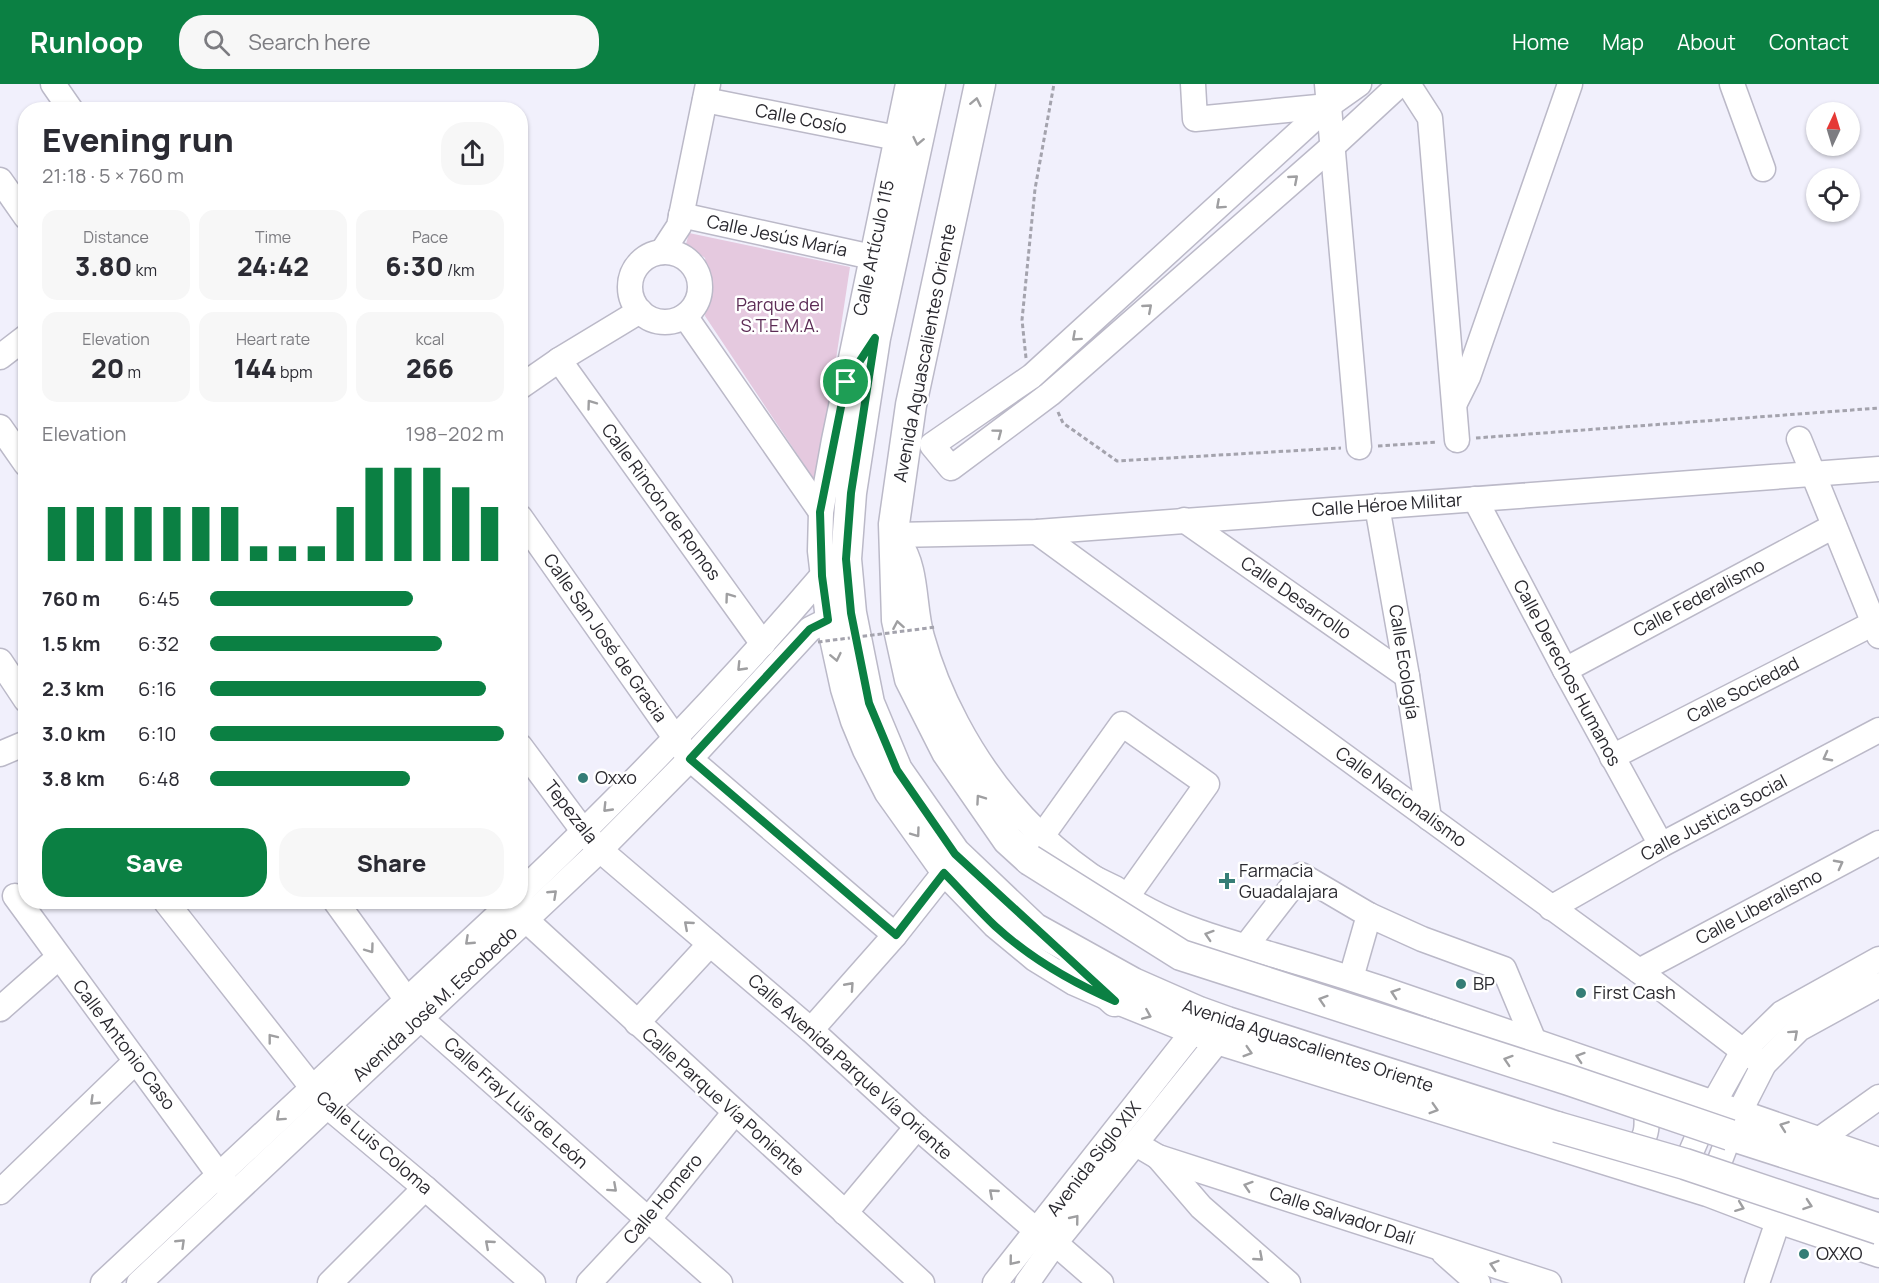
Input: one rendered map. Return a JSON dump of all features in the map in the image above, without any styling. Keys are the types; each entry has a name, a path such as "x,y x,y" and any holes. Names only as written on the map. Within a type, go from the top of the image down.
{"main road":[{"name":"Avenida Aguascalientes Oriente","path":"930,84 875,338 851,493 846,559 851,613 869,703 897,770 955,854 1046,935 1133,983 1217,1018 1557,1127 1694,1167 1879,1229"},
{"name":"Avenida Aguascalientes Oriente","path":"980,84 911,405 894,524 897,620 910,679 947,752 1008,840 1036,848 1181,955 1558,1076 1879,1183"},
{"path":"846,382 875,338"},
{"path":"910,679 953,713"},
{"path":"843,689 883,736 874,768"},
{"path":"1008,840 1120,894"},
{"path":"1046,935 1115,1001"}],"street":[{"path":"53,84 65,102"},
{"name":"Calle Artículo 115","path":"908,84 820,512 822,576 828,620 843,689 853,721 887,793 944,873 994,926 1035,958 1074,983 1192,1034"},
{"path":"1193,84 1196,119 1328,95 1359,84"},
{"path":"1328,95 1032,376 932,445 951,468 1050,394 1334,145 1400,84"},
{"path":"1408,84 1430,118 1457,440"},
{"path":"1455,403 1468,377 1570,84"},
{"path":"1732,84 1763,169"},
{"path":"662,252 680,221 706,92"},
{"name":"Calle Cosío","path":"706,92 897,138"},
{"path":"1328,95 1359,447"},
{"path":"0,180 18,206"},
{"path":"680,221 687,260"},
{"name":"Calle Jesús María","path":"680,221 872,257"},
{"path":"662,252 676,254 687,260 699,278 698,299 693,308 685,316 666,322 647,317 640,311 631,294 632,274 644,259 662,252"},
{"path":"528,381 640,311"},
{"path":"685,316 820,512"},
{"path":"0,357 18,343"},
{"name":"Calle Rincón de Romos","path":"559,360 763,644"},
{"path":"1032,376 1050,394"},
{"path":"0,428 18,453"},
{"path":"1798,439 1876,630"},
{"name":"Calle Héroe Militar","path":"894,535 1037,532 1879,469"},
{"name":"Calle Derechos Humanos","path":"1475,499 1564,670 1661,845"},
{"name":"Calle Ecología","path":"1377,506 1429,818"},
{"name":"Calle Desarrollo","path":"1184,520 1407,676"},
{"name":"Calle Federalismo","path":"1564,670 1834,526"},
{"name":"Calle San José de Gracia","path":"528,528 690,759 896,935"},
{"name":"Calle Nacionalismo","path":"1037,532 1639,971 1743,1051 1764,1064"},
{"path":"894,535 904,549 912,576 921,634 931,664 953,713 1036,848 1077,866 1151,912 1182,925 1351,978 1714,1101 1879,1160"},
{"name":"Avenida José M. Escobedo","path":"528,887 592,841 675,738 763,644 822,576"},
{"name":"Avenida José M. Escobedo","path":"528,899 592,841 690,759 810,629 828,620"},
{"name":"Calle Sociedad","path":"1612,757 1876,630"},
{"path":"0,661 18,688"},
{"path":"1036,848 1122,724 1207,783 1120,894"},
{"name":"Calle Justicia Social","path":"1551,908 1661,845 1879,730"},
{"path":"0,754 18,746"},
{"name":"Tepezala","path":"528,757 592,841"},
{"name":"Calle Avenida Parque Vía Oriente","path":"592,841 811,1030 917,1127 1101,1283"},
{"name":"Calle Liberalismo","path":"1639,971 1879,843"},
{"path":"811,1030 896,935 944,873"},
{"path":"1246,946 1301,875 1369,915 1422,939 1504,969 1534,1041"},
{"name":"Calle Antonio Caso","path":"22,909 233,1193"},
{"name":"Calle Luis Coloma","path":"171,909 319,1097 533,1283"},
{"name":"Calle Fray Luis de León","path":"341,909 420,1018 720,1283"},
{"name":"Avenida José M. Escobedo","path":"139,1283 233,1193 406,999 517,909"},
{"name":"Avenida José M. Escobedo","path":"103,1283 218,1173 420,1018 517,909"},
{"name":"Calle Parque Vía Poniente","path":"519,909 637,1023 922,1283"},
{"path":"1351,978 1369,915"},
{"path":"637,1023 710,944"},
{"path":"0,1009 58,957"},
{"path":"1677,1184 1714,1101 1743,1051 1782,1013 1879,959"},
{"path":"1707,1194 1740,1110 1764,1064 1799,1029 1879,985"},
{"name":"Avenida Aguascalientes Oriente","path":"1192,1034 1609,1162 1879,1255"},
{"name":"Avenida Siglo XIX","path":"1027,1283 1046,1237 1192,1034"},
{"name":"Avenida Siglo XIX","path":"995,1283 1046,1237 1136,1144 1217,1042"},
{"path":"0,1192 136,1061"},
{"path":"1609,1162 1625,1161 1645,1140 1648,1124 1644,1096 1623,1071"},
{"path":"1820,1139 1879,1097"},
{"name":"Calle Homero","path":"589,1283 648,1220 735,1112"},
{"path":"845,1213 917,1127"},
{"name":"Calle Salvador Dalí","path":"1136,1144 1158,1157 1549,1283"},
{"path":"1158,1157 1201,1206 1288,1283"},
{"path":"330,1283 425,1188"},
{"path":"1756,1283 1778,1221"},
{"path":"1435,1245 1478,1283"}],"path":[{"path":"1032,376 1024,353 1022,320 1035,189 1054,84"},
{"path":"818,642 936,627"}],"green space":[{"name":"Parque del S.T.E.M.A.","path":"689,233 850,267 817,484 705,316 708,282 705,258 686,244"}],"place":[{"name":"Oxxo","path":"583,778"},
{"name":"Farmacia Guadalajara","path":"1227,881"},
{"name":"BP","path":"1461,984"},
{"name":"First Cash","path":"1581,993"},
{"name":"OXXO","path":"1804,1254"}],"route":[{"path":"875,338 851,493 846,559 851,613 869,703 897,770 955,854 1115,1001 1074,983 1035,958 994,926 944,873 896,935 690,759 810,629 828,620 820,551 820,512 846,382 875,338"}]}
